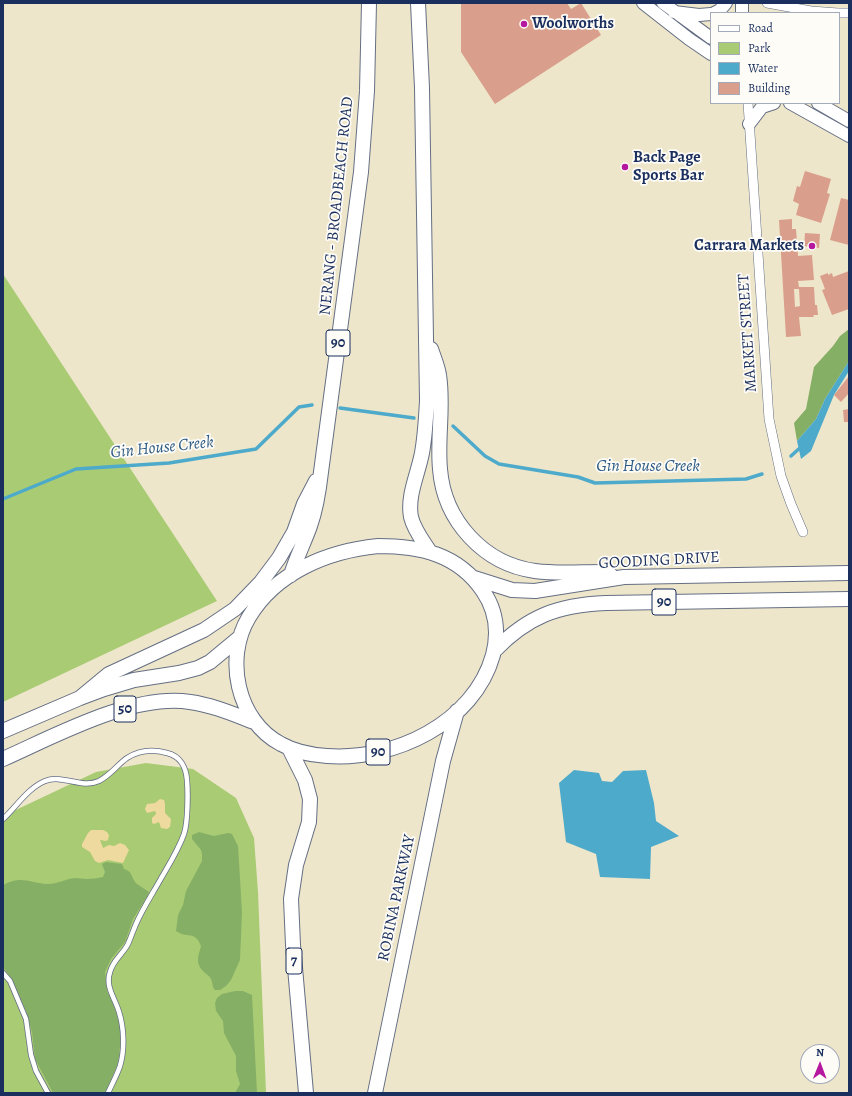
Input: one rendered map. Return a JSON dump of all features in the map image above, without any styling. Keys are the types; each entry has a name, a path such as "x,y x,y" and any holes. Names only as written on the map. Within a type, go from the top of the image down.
{"main road":[{"name":"NERANG - BROADBEACH ROAD","path":"291,575 296,558 310,526 322,472 361,172 367,91 369,3"},
{"name":"90","path":"418,3 422,88 427,336 439,374 441,410 440,456 442,483 449,506 462,530 480,548 502,562 536,572 602,572 624,577"},
{"path":"427,336 426,421 422,453 410,507 413,525 430,552"},
{"path":"80,698 109,674 204,630 235,609 271,570 288,543 304,504 322,472"},
{"path":"291,575 328,556 361,548 395,546 430,552 457,564 474,578 489,600 493,610 497,633 494,652"},
{"name":"GOODING DRIVE","path":"474,578 512,590 535,591 624,577 849,573"},
{"name":"90","path":"291,575 274,588 256,606 249,617 239,638 236,659 237,678 243,701 254,722 271,738 280,744 302,752 331,756 368,754 399,746 427,733 457,711 481,684 490,666 494,652 512,634 528,623 558,610 579,605 614,603 849,599"},
{"name":"50","path":"3,732 80,698 128,682 198,668 210,662 239,638"},
{"name":"50","path":"3,759 89,721 126,709 162,702 189,702 203,704 254,722"},
{"name":"ROBINA PARKWAY","path":"375,1093 442,761 457,711"},
{"name":"7","path":"289,748 305,780 310,799 309,822 296,865 291,899 293,945 306,1093"}],"street":[{"path":"642,3 710,53"},
{"path":"663,3 710,37"},
{"path":"715,12 720,10 726,3"},
{"path":"767,3 824,12"},
{"path":"673,11 699,15 710,13"},
{"name":"MARKET STREET","path":"748,104 769,419 781,476 803,532"},
{"path":"749,124 762,107 771,104"},
{"path":"792,104 849,136"},
{"path":"820,104 849,121"}],"lane":[{"path":"3,819 18,803 44,782 53,779 80,784 94,782 108,776 125,759 136,753 154,750 169,753 177,757 184,765 188,785 185,832 174,856 136,924 127,946 113,963 110,971 108,981 110,992 119,1011 122,1026 123,1052 121,1065 108,1093"},
{"path":"3,973 10,981 26,1020 31,1055 36,1071 48,1093"}],"green space":[{"path":"3,274 217,601 3,702"},
{"path":"849,329 849,361 825,399 816,419 797,441 794,423 806,409 814,367 840,336"},
{"path":"146,763 193,769 236,798 254,838 258,892 266,1093 3,1093 3,816 96,772"},
{"path":"199,832 214,836 228,833 232,834 238,846 242,913 240,960 231,980 220,990 215,990 213,988 212,980 199,966 198,957 201,946 199,941 193,936 176,931 178,915 183,905 186,891 202,861 201,850 192,839 192,835"},
{"path":"106,862 122,864 124,869 129,871 135,882 149,892 133,919 125,942 111,959 105,972 107,991 114,1006 120,1026 118,1063 105,1093 53,1093 35,1059 32,1032 26,1011 12,979 3,967 3,885 16,880 26,880 48,884 75,878 89,879 103,877 105,872 102,864"},
{"path":"243,991 252,995 257,1093 235,1093 240,1084 236,1071 236,1056 224,1033 223,1021 216,1011 215,1003 217,998 222,994"}],"sand":[{"path":"160,799 164,800 165,813 171,819 170,827 167,829 161,828 159,822 154,824 152,823 152,818 156,814 155,811 147,813 145,809 147,804 155,803"},
{"path":"91,830 103,830 109,835 108,840 100,840 103,848 120,843 125,845 129,850 123,863 108,860 99,863 95,861 90,852 82,847 82,844"}],"water":[{"path":"849,361 849,371 834,395 811,451 801,459 797,441 816,419 825,399"},
{"path":"574,770 599,773 602,781 612,782 623,771 646,770 654,803 656,821 679,836 651,847 650,879 600,877 596,854 566,842 559,783"}],"building":[{"path":"461,3 567,3 571,9 581,3 601,35 495,104 461,52"},
{"path":"805,171 831,179 827,193 830,194 821,223 796,215 799,204 793,201 797,186 800,187"},
{"path":"841,198 849,200 849,245 830,240"},
{"path":"792,219 792,229 796,229 798,256 812,255 814,280 798,281 799,287 814,287 815,305 817,305 818,315 813,315 814,317 799,317 801,336 786,337 779,220","holes":["794,289 799,289 800,306 795,307"]},
{"path":"805,233 820,234 819,248 804,246"},
{"path":"849,271 849,309 832,315 822,290 825,289 820,276 832,273 833,277"},
{"path":"849,376 849,393 841,402 834,395"},
{"path":"849,409 849,422 844,422 843,410"}],"waterway":[{"name":"Gin House Creek","path":"3,499 76,469 169,463 256,449 299,407 312,405"},
{"name":"Gin House Creek","path":"340,408 414,418"},
{"name":"Gin House Creek","path":"453,426 485,456 499,464 578,477 595,483 746,479 762,474"},
{"name":"Gin House Creek","path":"791,456 802,446"}],"place":[{"name":"Woolworths","path":"524,24"},
{"name":"Back Page Sports Bar","path":"625,167"},
{"name":"Carrara Markets","path":"812,246"}]}
